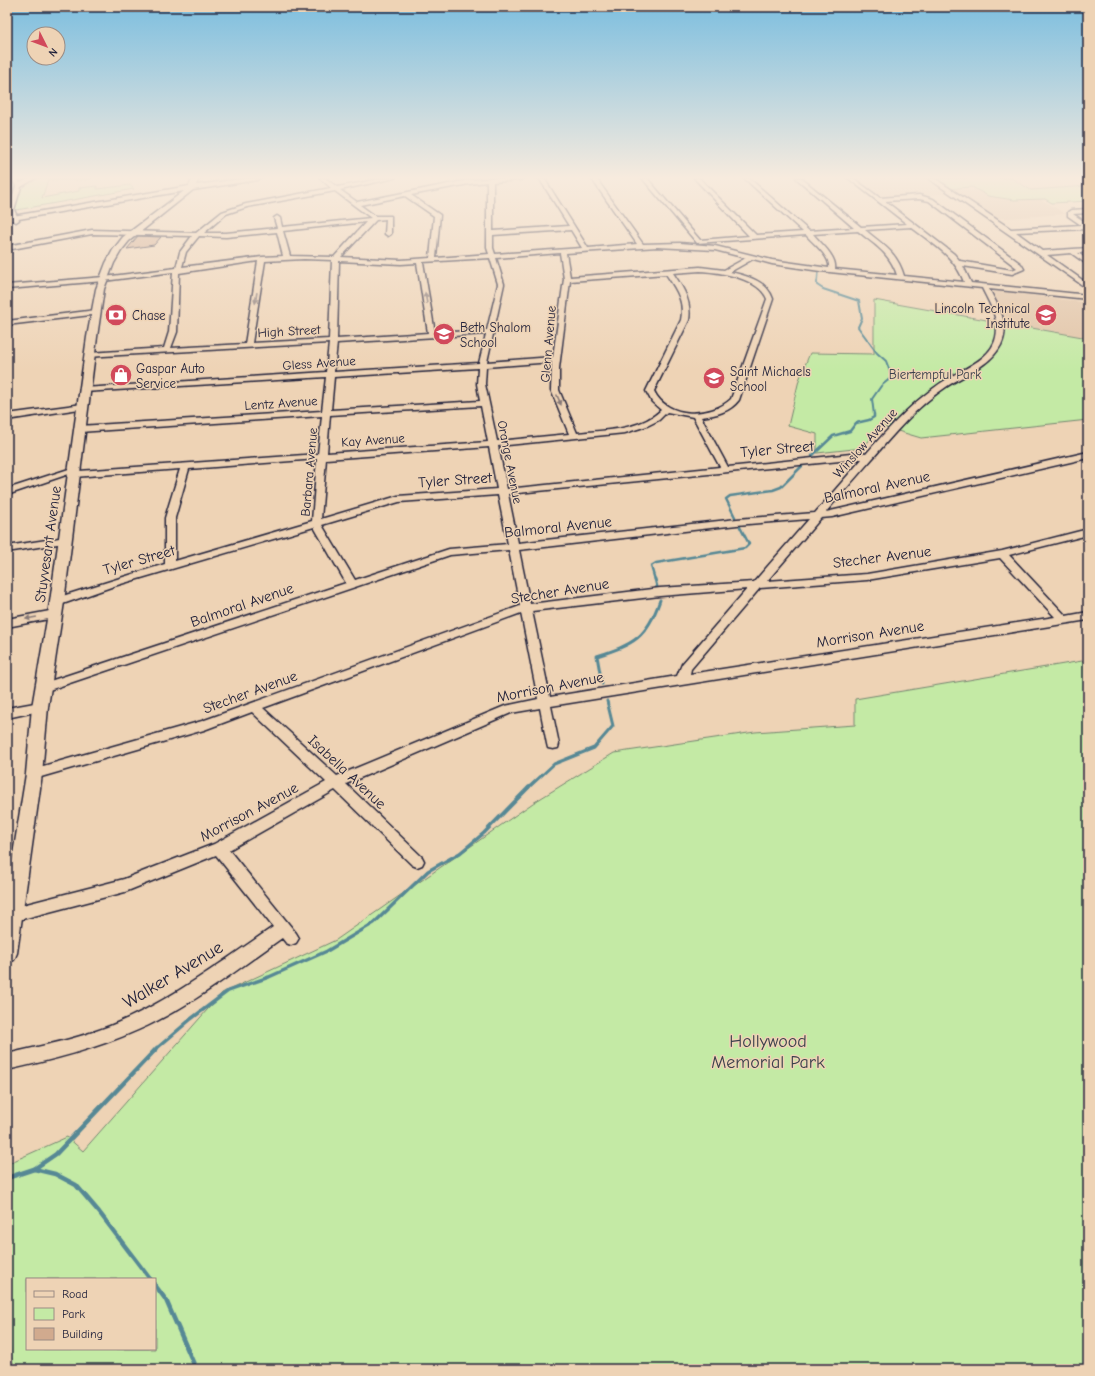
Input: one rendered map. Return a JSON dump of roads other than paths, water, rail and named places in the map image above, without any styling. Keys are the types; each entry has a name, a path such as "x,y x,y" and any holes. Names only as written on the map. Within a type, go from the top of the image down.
{"main road":[{"name":"Stuyvesant Avenue","path":"7,953 10,915 34,774 40,707 45,688 66,540 84,390 96,312 100,290 110,263 117,250 124,242"}],"street":[{"path":"7,248 38,242"},
{"path":"167,350 173,332 177,271 183,252 190,242"},
{"path":"284,242 287,258"},
{"path":"336,258 351,242"},
{"path":"433,260 435,242"},
{"name":"Orange Avenue","path":"490,242 492,257 500,277 501,284 481,370 481,384 552,744"},
{"path":"581,242 586,250"},
{"path":"639,242 642,246"},
{"path":"7,287 177,271 262,259 336,258 375,262 420,261 695,242"},
{"path":"816,242 830,258 832,270"},
{"path":"876,242 892,256 897,264 901,277"},
{"path":"936,242 946,250 958,263 969,284"},
{"path":"958,263 1012,272 1021,269 1019,265 988,242"},
{"path":"1026,242 1088,287"},
{"path":"657,244 715,248 772,262 832,270 1088,297"},
{"path":"1041,253 1088,250"},
{"name":"Glenn Avenue","path":"563,251 567,279 556,358 555,390 574,436"},
{"path":"1072,251 1088,263"},
{"path":"725,272 752,257"},
{"name":"Barbara Avenue","path":"336,258 331,375 316,519 317,524 352,584"},
{"path":"248,346 262,259"},
{"path":"420,261 432,335"},
{"path":"567,279 704,269 725,272 761,286 768,291 770,299 735,400 725,410 714,414 696,415 678,413 666,409 655,401 650,390 685,320 687,306 683,295 668,272"},
{"name":"Winslow Avenue","path":"682,680 686,667 869,457 920,402 956,377 983,362 997,346 1001,329 1000,320 984,286"},
{"path":"7,323 96,312"},
{"name":"High Street","path":"89,355 489,332"},
{"name":"Gless Avenue","path":"84,390 483,365 556,358"},
{"name":"Lentz Avenue","path":"79,429 485,403"},
{"path":"7,417 83,406"},
{"name":"Kay Avenue","path":"7,492 63,473 322,457 493,444 618,431 638,427 655,419 666,409"},
{"path":"696,415 725,469"},
{"name":"Balmoral Avenue","path":"45,688 449,552 514,547 730,523 820,515 1088,455"},
{"name":"Tyler Street","path":"7,623 56,608 170,567 398,499 502,492 725,469 853,457 869,457"},
{"path":"170,567 170,518 185,466"},
{"name":"Stecher Avenue","path":"34,774 204,726 525,608 660,592 867,577 1002,554 1088,532"},
{"path":"7,549 66,540"},
{"path":"1002,554 1064,620"},
{"name":"Morrison Avenue","path":"10,915 125,885 219,848 348,776 495,714 544,702 1088,616"},
{"path":"7,713 40,707"},
{"name":"Isabella Avenue","path":"254,707 417,861"},
{"name":"Walker Avenue","path":"7,1062 86,1042 110,1034 162,1009 287,934 219,848"}],"waterway":[{"path":"817,283 818,272"},
{"path":"817,283 817,285 823,289 859,301 862,318 858,327 877,353 886,361 892,377 881,386 872,399 874,415"},
{"path":"812,456 833,436 850,431 856,423 869,420 874,417 874,415"},
{"path":"735,517 726,499 730,496 773,490 781,487 802,466"},
{"path":"655,580 651,566 656,563 745,548 749,544 740,527"},
{"path":"655,579 657,587"},
{"path":"602,684 597,656 621,648 638,638 650,623 660,600"},
{"path":"528,788 554,764 594,748 613,726 607,701"},
{"path":"156,1049 191,1019 228,991 269,977 327,951 374,923 428,871 460,853 484,833 528,788"},
{"path":"34,1169 56,1154 156,1049"},
{"path":"7,1178 34,1169"},
{"path":"34,1169 55,1174 76,1185 99,1212 149,1278"},
{"path":"156,1286 166,1300 196,1369"}],"place":[{"name":"Chase","path":"116,315"},
{"name":"Lincoln Technical Institute","path":"1046,315"},
{"name":"Beth Shalom School","path":"444,334"},
{"name":"Gaspar Auto Service","path":"121,375"},
{"name":"Saint Michaels School","path":"714,378"}],"park label":[{"name":"Biertempful Park","path":"935,374"},
{"name":"Hollywood Memorial Park","path":"768,1051"}]}
